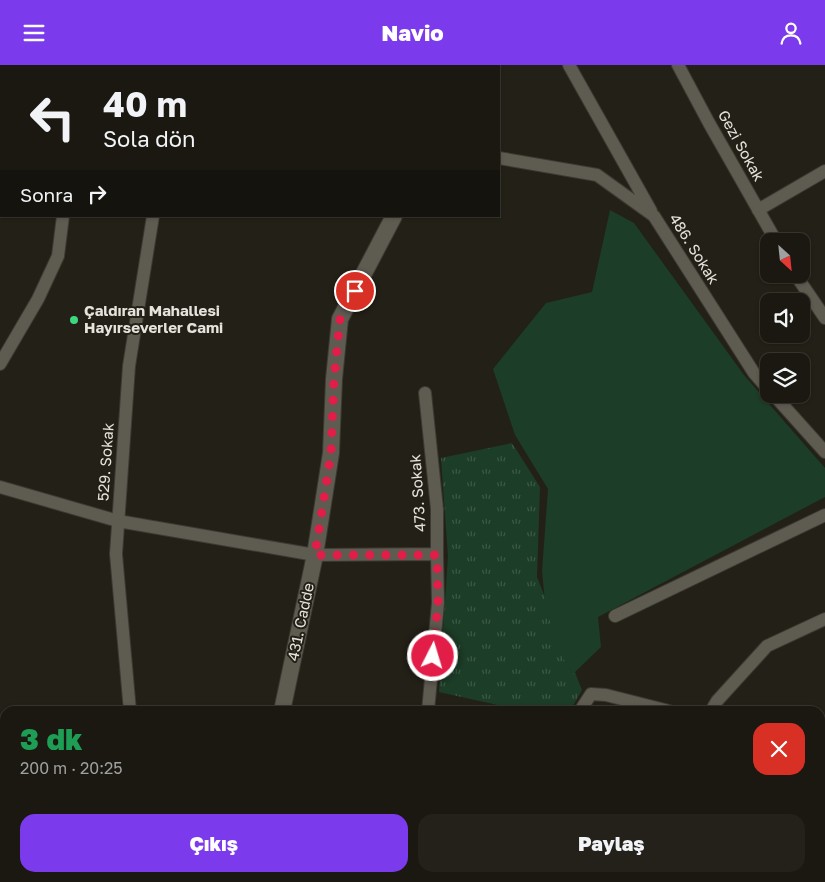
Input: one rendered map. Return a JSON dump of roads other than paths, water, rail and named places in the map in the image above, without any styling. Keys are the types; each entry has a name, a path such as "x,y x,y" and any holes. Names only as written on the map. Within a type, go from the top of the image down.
{"street":[{"path":"569,65 654,216"},
{"name":"Gezi Sokak","path":"678,65 771,233"},
{"name":"486. Sokak","path":"500,158 597,175 654,216 760,380"},
{"path":"758,210 825,171"},
{"path":"0,364 38,299 58,256 64,217"},
{"name":"529. Sokak","path":"130,706 116,554 129,366 153,217"},
{"name":"431. Cadde","path":"283,706 315,555 331,453 334,379 340,319 393,217"},
{"path":"801,283 825,318"},
{"name":"473. Sokak","path":"425,393 437,509 438,603 428,706"},
{"path":"780,403 825,451"},
{"path":"0,487 118,521 315,555 437,555"},
{"path":"615,616 825,515"},
{"path":"714,706 767,646 825,619"},
{"path":"583,706 590,694 606,695 649,706"}],"place":[{"name":"Çaldıran Mahallesi Hayırseverler Cami","path":"74,320"}]}
